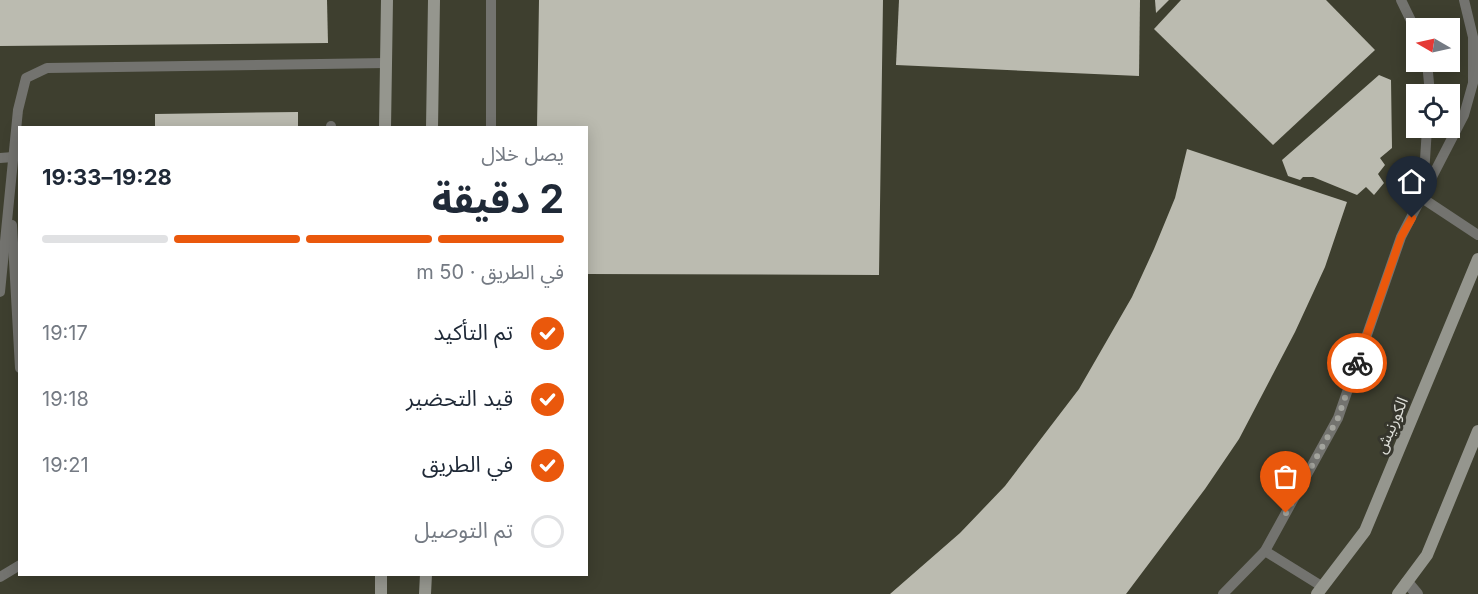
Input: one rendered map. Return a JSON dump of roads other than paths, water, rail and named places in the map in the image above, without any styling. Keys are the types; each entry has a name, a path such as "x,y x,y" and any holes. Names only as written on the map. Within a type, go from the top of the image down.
{"main road":[{"path":"386,126 387,0"},
{"path":"432,126 434,0"},
{"name":"الكورنيش","path":"1320,590 1365,531 1478,259"},
{"path":"1398,594 1427,555 1478,431"},
{"path":"381,576 381,594"},
{"path":"425,594 426,576"}],"street":[{"path":"1407,582 1417,594"}],"lane":[{"path":"491,0 491,126"},
{"path":"1401,0 1410,18"},
{"path":"1223,594 1265,551 1338,418 1401,237 1464,116 1473,83 1473,37 1464,0"},
{"path":"0,292 18,110 26,78 47,68 386,63"},
{"path":"1422,198 1426,138"},
{"path":"0,158 13,157"},
{"path":"10,191 18,333"},
{"path":"1422,198 1478,235"},
{"path":"1265,551 1320,590"},
{"path":"0,577 18,566"}]}
